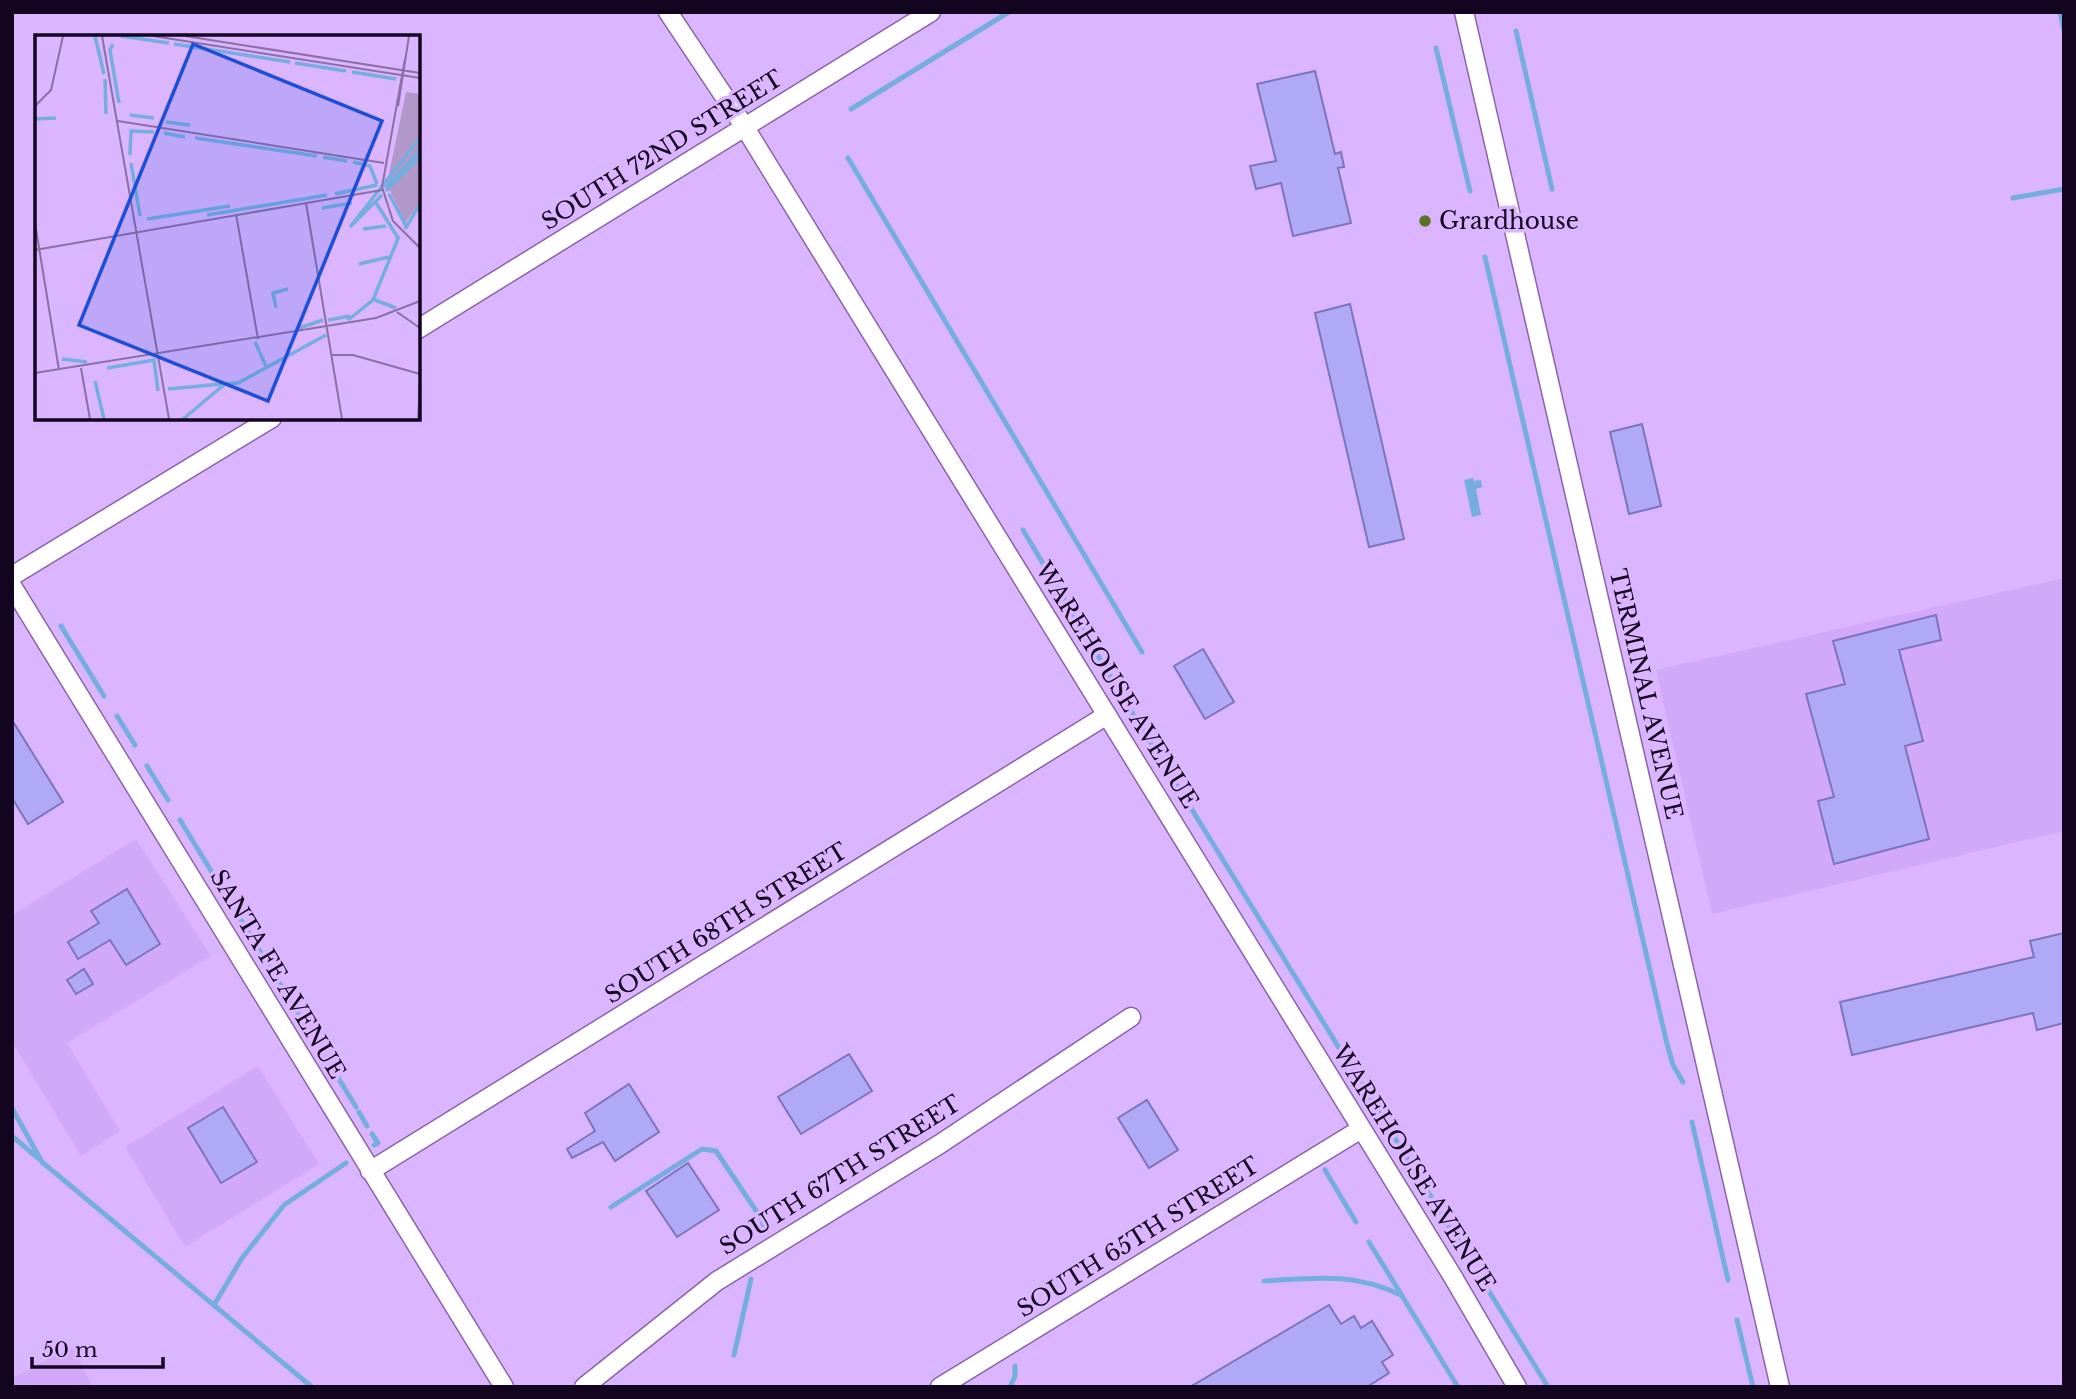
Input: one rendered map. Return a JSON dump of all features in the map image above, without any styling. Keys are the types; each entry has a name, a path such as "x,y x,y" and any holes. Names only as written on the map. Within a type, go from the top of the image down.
{"street":[{"name":"WAREHOUSE AVENUE","path":"668,12 744,126 1517,1387"},
{"name":"SOUTH 72ND STREET","path":"420,328 931,12"},
{"name":"TERMINAL AVENUE","path":"1464,12 1780,1387"},
{"path":"12,576 269,420"},
{"name":"SANTA FE AVENUE","path":"12,586 504,1387"},
{"name":"SOUTH 68TH STREET","path":"370,1171 1107,715"},
{"name":"SOUTH 67TH STREET","path":"584,1387 718,1281 940,1144 1131,1017"},
{"name":"SOUTH 65TH STREET","path":"940,1387 1361,1129"}],"shaded area":[{"path":"2064,578 2064,831 1712,914 1656,670"},
{"path":"136,839 211,956 67,1043 120,1131 81,1156 12,1042 12,915"},
{"path":"258,1066 319,1164 185,1247 125,1147"},
{"path":"72,1347 93,1387 12,1387 12,1378"}],"water":[{"path":"1473,478 1474,481 1481,480 1482,487 1476,489 1481,515 1472,517 1464,480"}],"building":[{"path":"1315,71 1335,154 1341,152 1344,167 1338,168 1351,223 1293,236 1281,183 1256,189 1250,166 1276,161 1257,84"},
{"path":"1350,304 1404,539 1369,547 1315,313"},
{"path":"1642,424 1661,506 1629,514 1610,432"},
{"path":"1936,615 1941,640 1899,650 1923,741 1905,746 1929,839 1834,864 1818,801 1834,797 1806,694 1845,684 1833,641"},
{"path":"1203,649 1234,702 1205,719 1174,666"},
{"path":"12,720 63,802 28,824 12,798"},
{"path":"127,889 160,944 126,965 110,940 78,959 68,942 99,923 91,911"},
{"path":"2064,933 2064,1023 2037,1030 2033,1013 1852,1055 1840,1002 2034,957 2030,941"},
{"path":"84,969 93,984 76,994 67,980"},
{"path":"849,1054 872,1091 801,1134 778,1097"},
{"path":"629,1084 659,1132 615,1161 603,1142 572,1158 567,1149 595,1131 585,1113"},
{"path":"1147,1100 1178,1150 1149,1168 1118,1118"},
{"path":"223,1107 257,1162 221,1183 188,1128"},
{"path":"688,1163 719,1210 677,1237 646,1191"},
{"path":"1329,1305 1341,1324 1354,1316 1361,1328 1372,1321 1393,1355 1382,1362 1389,1373 1367,1387 1190,1387"}],"waterway":[{"path":"851,109 1009,12"},
{"path":"2060,12 2064,30"},
{"path":"1516,31 1552,189"},
{"path":"1436,48 1470,191"},
{"path":"848,158 1142,652"},
{"path":"2013,198 2064,189"},
{"path":"1485,257 1667,1044 1673,1065 1683,1082"},
{"path":"1023,530 1126,703 1459,1242"},
{"path":"61,626 104,696"},
{"path":"117,716 135,745"},
{"path":"147,766 168,800"},
{"path":"180,820 299,1015"},
{"path":"316,1041 322,1052"},
{"path":"326,1058 356,1107"},
{"path":"12,1108 42,1162 312,1387"},
{"path":"359,1112 367,1126"},
{"path":"1692,1122 1728,1280"},
{"path":"372,1134 378,1143 374,1145"},
{"path":"12,1136 39,1159"},
{"path":"611,1207 702,1149 716,1151 763,1221 761,1234"},
{"path":"214,1305 242,1258 284,1205 346,1163"},
{"path":"1325,1170 1356,1222"},
{"path":"1369,1242 1458,1387"},
{"path":"1264,1281 1334,1278 1366,1283 1401,1295"},
{"path":"734,1355 751,1279"},
{"path":"1487,1288 1548,1387"},
{"path":"1737,1320 1753,1387"},
{"path":"1010,1387 1015,1376 1015,1366"}],"place":[{"name":"Grardhouse","path":"1425,221"}]}
